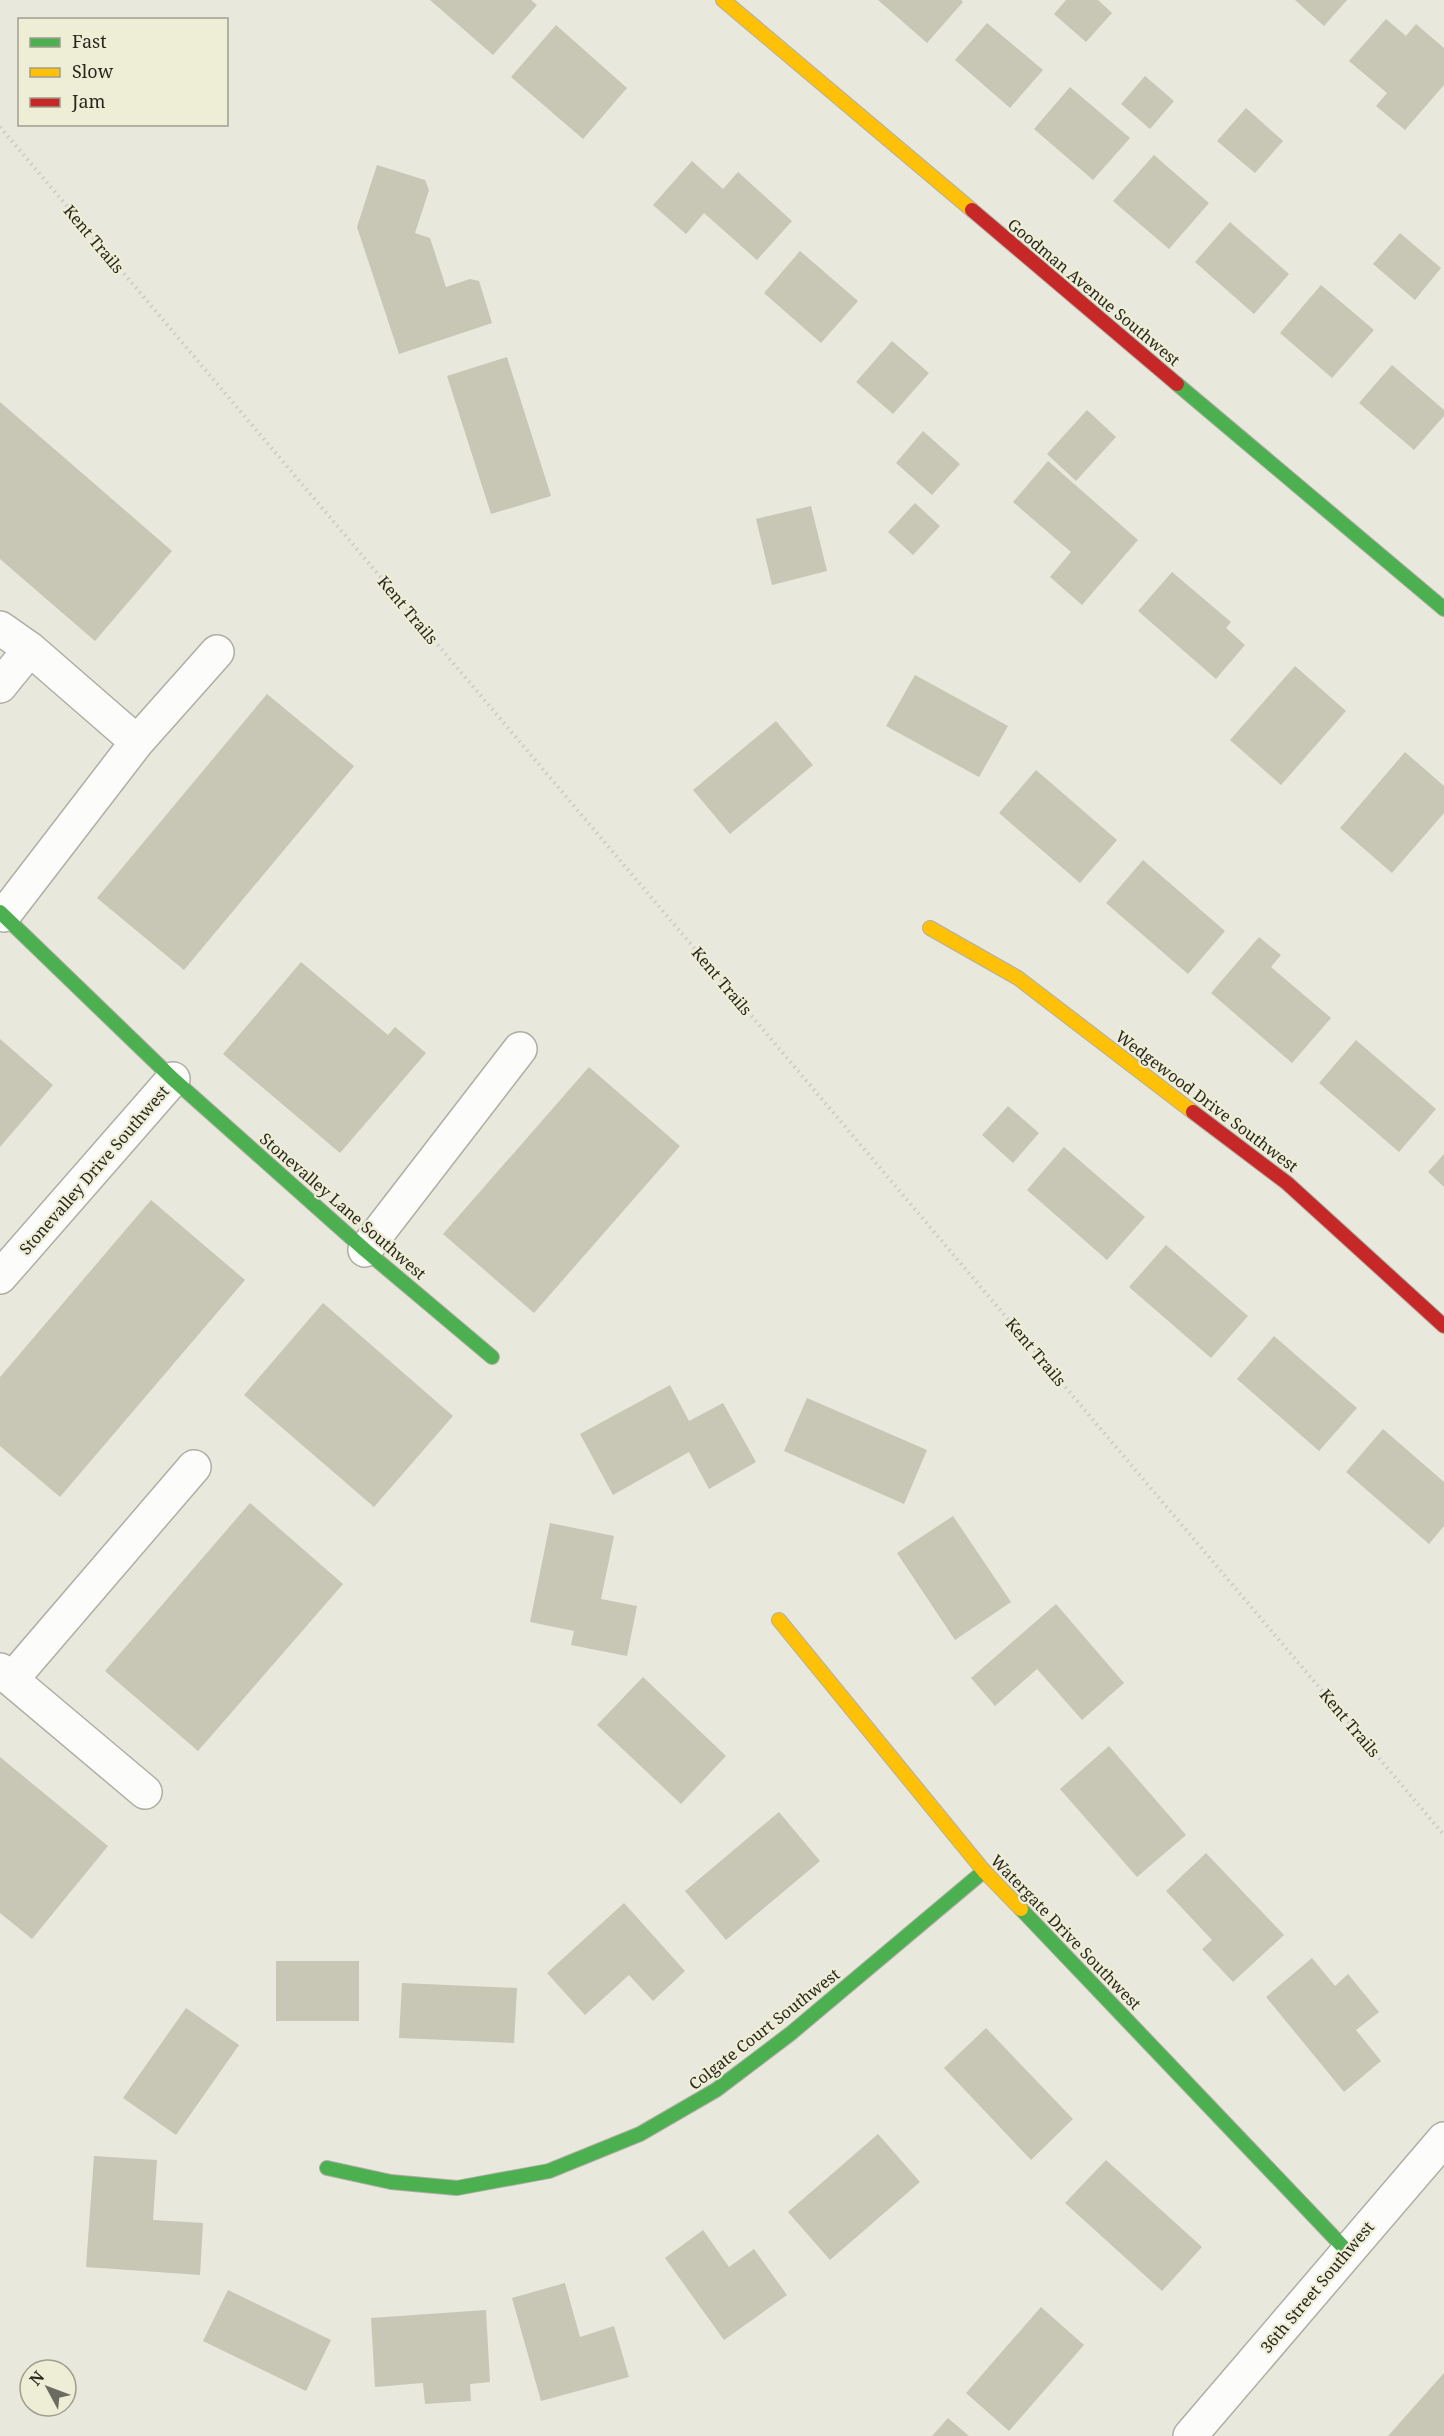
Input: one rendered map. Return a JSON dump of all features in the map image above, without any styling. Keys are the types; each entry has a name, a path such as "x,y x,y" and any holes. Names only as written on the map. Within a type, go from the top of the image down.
{"street":[{"name":"Goodman Avenue Southwest","path":"723,0 1444,609"},
{"path":"0,628 30,649 137,742"},
{"path":"0,686 30,649"},
{"name":"Stonevalley Drive Southwest","path":"0,1276 173,1079 2,914 137,742 217,652"},
{"name":"Wedgewood Drive Southwest","path":"930,928 1018,978 1287,1183 1444,1326"},
{"path":"365,1250 520,1049"},
{"name":"Stonevalley Lane Southwest","path":"173,1079 365,1250 492,1357"},
{"path":"146,1792 6,1674 194,1467"},
{"name":"Watergate Drive Southwest","path":"779,1620 984,1871 1347,2251"},
{"name":"Colgate Court Southwest","path":"327,2168 391,2182 457,2188 549,2171 640,2134 716,2090 790,2034 984,1871"},
{"name":"36th Street Southwest","path":"1190,2436 1444,2139"}],"path":[{"name":"Kent Trails","path":"0,127 1444,1835"}],"building":[{"path":"430,0 531,0 537,5 493,55"},
{"path":"878,0 961,0 963,2 927,43"},
{"path":"1066,0 1098,0 1112,13 1086,42 1054,14"},
{"path":"1295,0 1347,0 1324,26"},
{"path":"1386,19 1406,36 1416,24 1444,48 1444,85 1405,130 1376,106 1387,93 1349,61"},
{"path":"987,23 1043,70 1010,108 955,60"},
{"path":"556,25 627,88 583,139 511,77"},
{"path":"1145,76 1174,101 1150,129 1121,104"},
{"path":"1070,87 1130,138 1093,180 1034,129"},
{"path":"1246,108 1283,141 1255,173 1217,141"},
{"path":"1154,155 1209,203 1169,249 1113,201"},
{"path":"692,161 723,189 738,172 792,221 757,260 704,213 686,234 653,205"},
{"path":"377,165 425,180 429,190 415,233 430,238 446,287 470,279 479,281 492,323 399,354 357,227"},
{"path":"1230,222 1289,274 1254,314 1195,262"},
{"path":"1400,233 1441,268 1415,300 1373,264"},
{"path":"800,251 858,301 821,343 764,293"},
{"path":"1321,285 1374,330 1332,378 1280,333"},
{"path":"892,341 929,373 893,414 856,382"},
{"path":"507,357 551,496 491,514 447,376"},
{"path":"1392,365 1444,410 1444,416 1414,450 1359,403"},
{"path":"0,402 172,551 95,641 0,559"},
{"path":"1087,410 1116,437 1076,481 1047,454"},
{"path":"923,431 960,464 932,495 896,463"},
{"path":"1048,461 1138,540 1082,605 1050,577 1071,552 1013,502"},
{"path":"915,503 940,526 913,555 888,532"},
{"path":"811,506 827,571 772,585 756,519"},
{"path":"1172,572 1231,622 1226,628 1245,645 1216,679 1138,611"},
{"path":"1295,666 1346,711 1281,785 1230,740"},
{"path":"915,675 1008,726 979,777 886,726"},
{"path":"267,694 354,766 184,970 97,898"},
{"path":"776,721 813,765 730,834 693,790"},
{"path":"1405,752 1444,786 1444,813 1392,873 1340,828"},
{"path":"1036,770 1117,840 1080,883 999,813"},
{"path":"1143,860 1225,931 1188,974 1106,903"},
{"path":"1259,937 1281,955 1271,967 1331,1018 1292,1063 1211,993"},
{"path":"301,962 388,1035 395,1027 426,1053 340,1153 223,1054"},
{"path":"0,1039 53,1085 0,1147"},
{"path":"1356,1040 1436,1109 1399,1152 1319,1083"},
{"path":"589,1067 680,1146 534,1313 443,1234"},
{"path":"1008,1106 1039,1133 1013,1163 982,1135"},
{"path":"1064,1147 1145,1217 1107,1260 1027,1190"},
{"path":"1444,1154 1444,1187 1428,1172"},
{"path":"151,1200 245,1280 60,1497 0,1446 0,1377"},
{"path":"1166,1245 1248,1316 1211,1358 1129,1287"},
{"path":"323,1303 453,1416 374,1507 244,1395"},
{"path":"1274,1336 1357,1408 1319,1451 1237,1379"},
{"path":"670,1385 689,1421 723,1403 756,1462 709,1489 689,1452 613,1495 580,1434"},
{"path":"807,1398 927,1450 904,1504 784,1451"},
{"path":"1383,1429 1444,1482 1444,1526 1429,1544 1346,1472"},
{"path":"250,1503 343,1584 198,1751 105,1671"},
{"path":"953,1516 1011,1602 955,1640 897,1553"},
{"path":"550,1523 614,1536 601,1599 637,1606 627,1656 571,1645 574,1631 530,1622"},
{"path":"1056,1604 1124,1683 1082,1720 1037,1669 995,1706 971,1678"},
{"path":"643,1677 726,1756 681,1804 597,1725"},
{"path":"1109,1746 1186,1835 1137,1877 1060,1789"},
{"path":"0,1757 108,1846 32,1939 0,1913"},
{"path":"779,1812 820,1861 726,1940 685,1891"},
{"path":"1206,1853 1284,1935 1233,1982 1202,1949 1212,1940 1166,1891"},
{"path":"624,1903 685,1971 653,2001 629,1975 585,2015 547,1973"},
{"path":"1312,1958 1335,1986 1348,1974 1379,2012 1356,2030 1381,2061 1344,2092 1266,1997"},
{"path":"276,1961 359,1961 359,2021 276,2021"},
{"path":"402,1983 517,1988 514,2043 399,2038"},
{"path":"186,2008 239,2045 176,2135 123,2098"},
{"path":"986,2028 1073,2119 1031,2160 944,2068"},
{"path":"878,2134 920,2182 830,2260 788,2212"},
{"path":"94,2156 157,2160 153,2220 203,2223 200,2275 86,2267"},
{"path":"1106,2160 1202,2247 1162,2291 1065,2203"},
{"path":"703,2230 729,2267 754,2249 787,2295 724,2340 665,2258"},
{"path":"565,2283 580,2337 614,2326 629,2377 541,2401 512,2298"},
{"path":"228,2290 331,2340 306,2391 203,2341"},
{"path":"1041,2307 1084,2345 1009,2431 966,2393"},
{"path":"486,2310 490,2382 470,2384 471,2401 425,2404 423,2383 375,2387 371,2318"},
{"path":"1444,2373 1444,2436 1388,2436"},
{"path":"948,2418 969,2436 932,2436"}],"traffic: fast":[{"path":"1177,384 1444,609"},
{"path":"0,912 173,1079 365,1250 492,1357"},
{"path":"327,2168 391,2182 457,2188 549,2171 640,2134 716,2090 790,2034 984,1871"},
{"path":"1021,1909 1347,2251"}],"traffic: slow":[{"path":"723,0 972,210"},
{"path":"930,928 1018,978 1193,1112"},
{"path":"779,1620 984,1871 1021,1909"}],"traffic: jam":[{"path":"972,210 1177,384"},
{"path":"1193,1112 1287,1183 1444,1326"}]}
